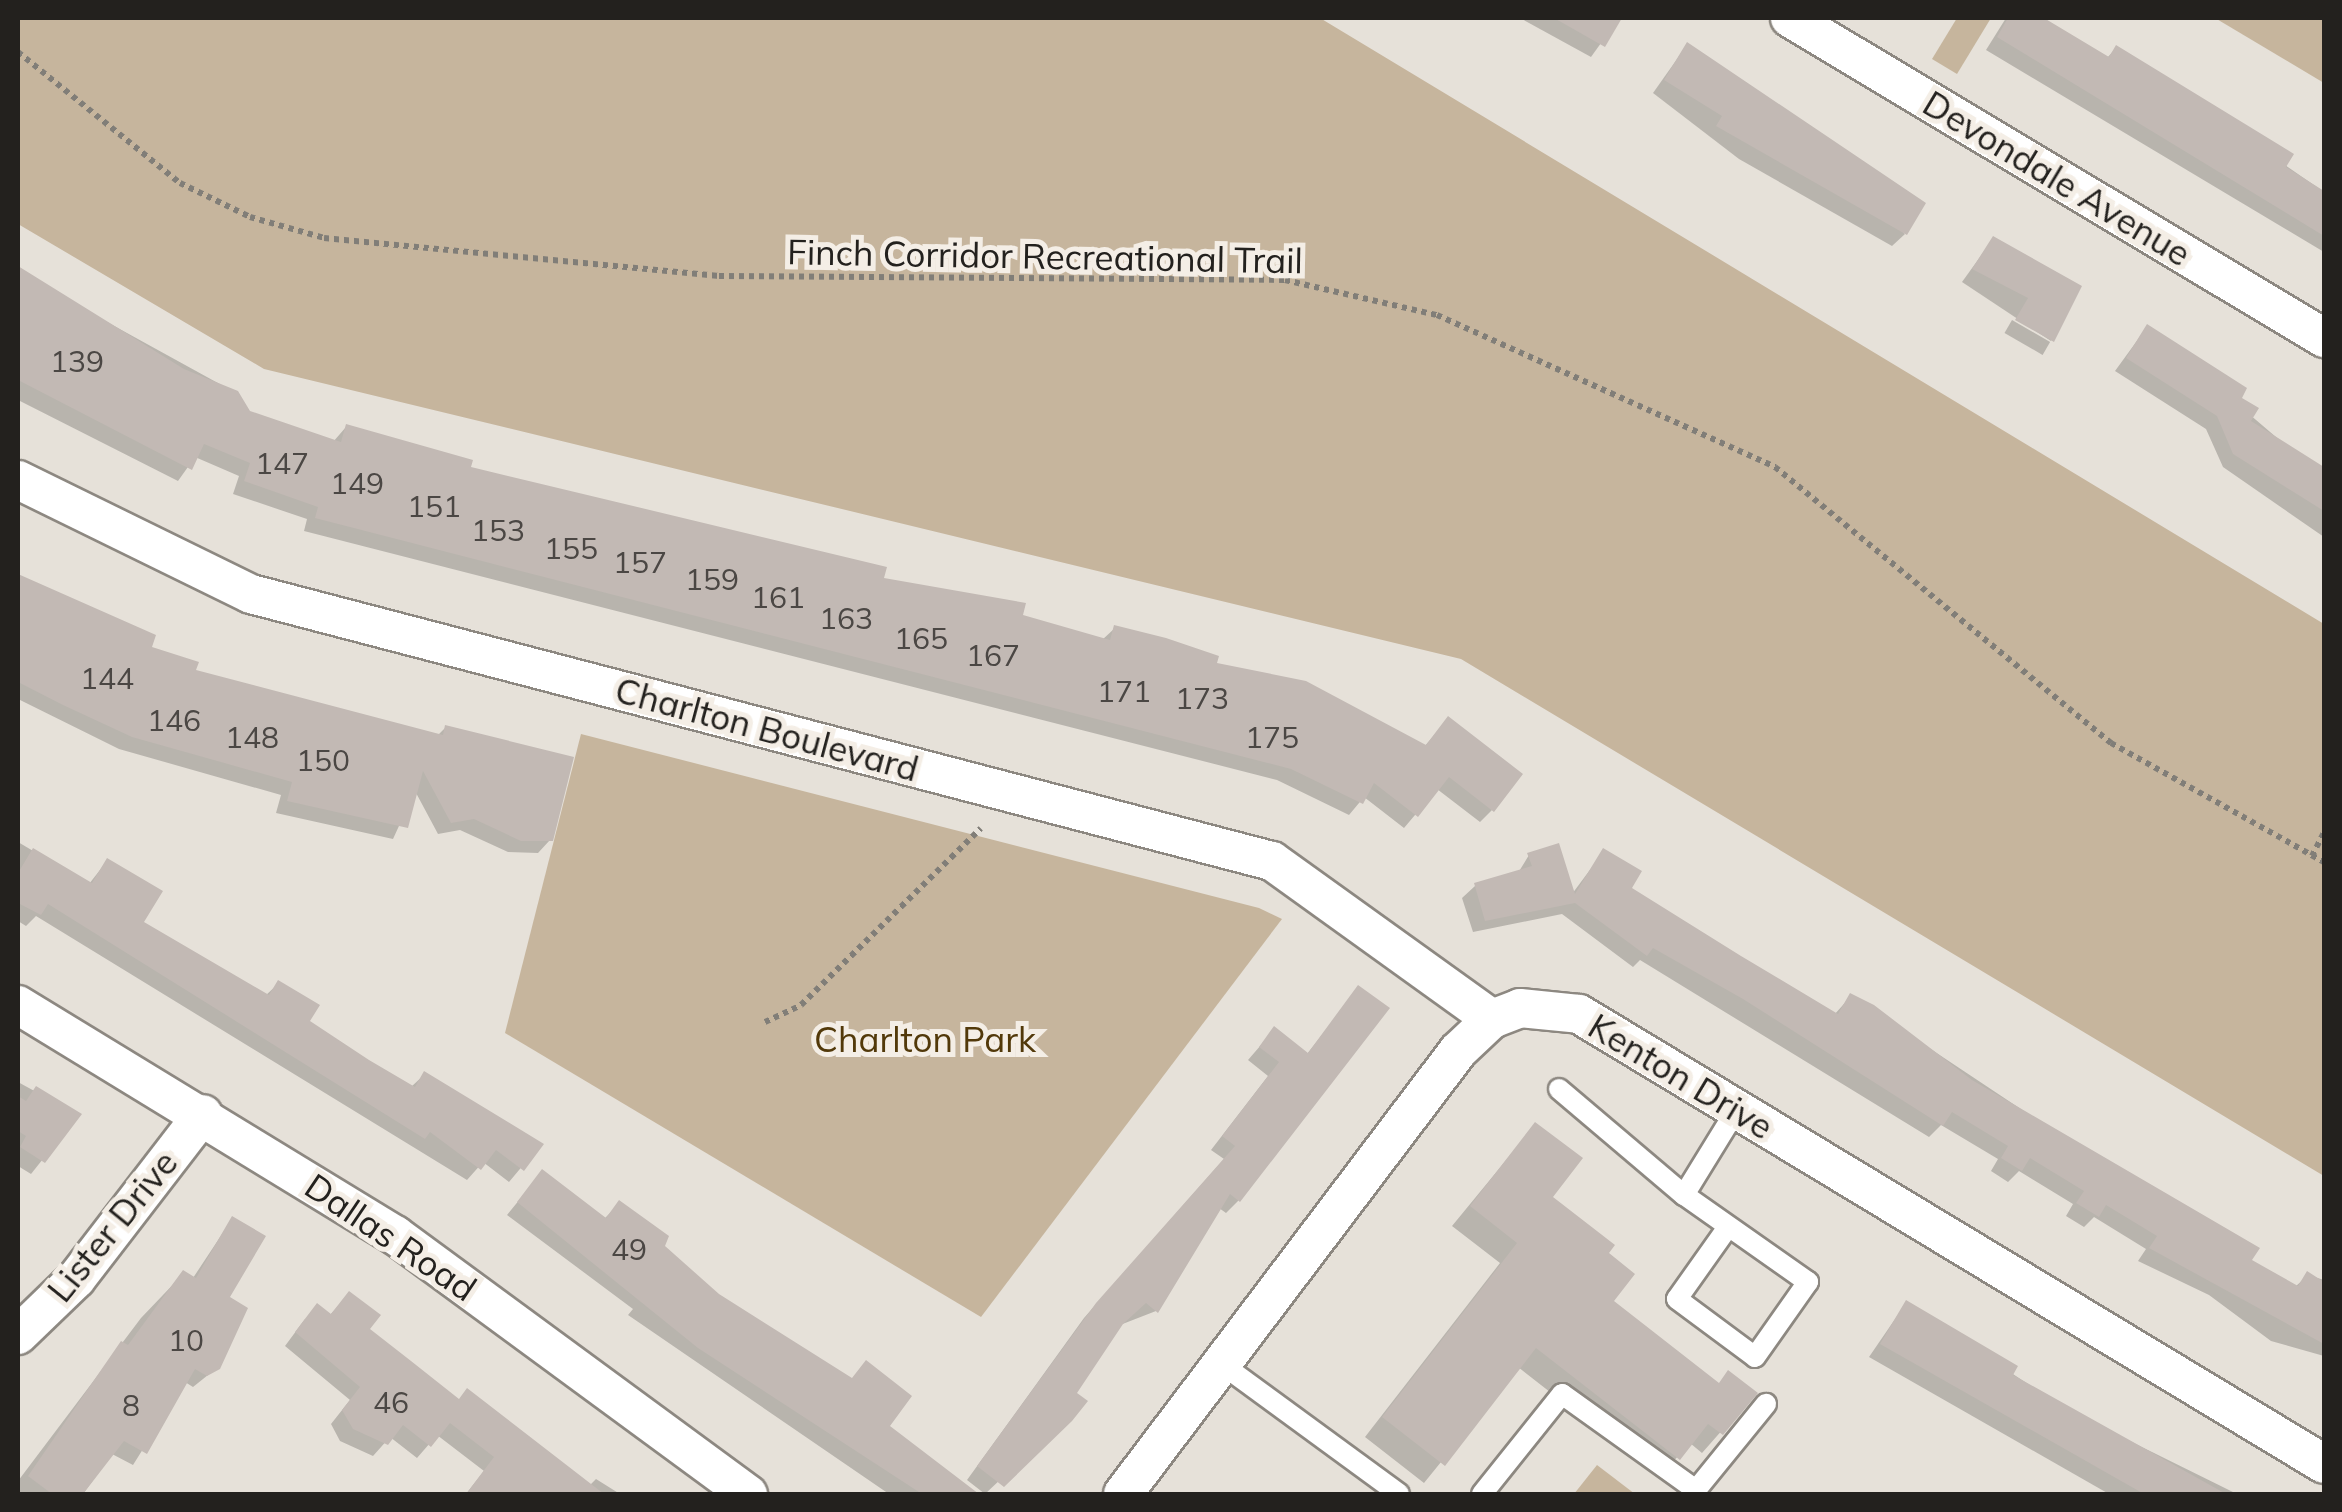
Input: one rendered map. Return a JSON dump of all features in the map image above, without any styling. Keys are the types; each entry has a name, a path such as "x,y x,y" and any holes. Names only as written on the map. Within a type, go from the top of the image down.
{"street":[{"name":"Devondale Avenue","path":"1790,18 2324,338"},
{"name":"Charlton Boulevard","path":"18,480 251,594 1272,861 1492,1019"},
{"name":"Dallas Road","path":"18,1005 395,1234 748,1494"},
{"name":"Kenton Drive","path":"1492,1019 1520,1008 1579,1014 2324,1464"},
{"path":"1123,1494 1492,1019"},
{"name":"Lister Drive","path":"18,1335 76,1279 203,1114"}],"lane":[{"path":"1559,1089 1684,1194 1808,1282 1755,1356 1677,1299 1728,1227"},
{"path":"1684,1194 1737,1109"},
{"path":"1223,1365 1399,1494"},
{"path":"1482,1494 1562,1394 1696,1490 1766,1404"}],"path":[{"name":"Finch Corridor Recreational Trail","path":"18,52 180,183 250,218 324,238 688,275 1284,280 1437,315 1775,467 2088,727 2324,862"},
{"path":"765,1022 802,1005 981,828"},
{"path":"2312,856 2324,832"}],"green space":[{"path":"18,18 1320,18 2324,624 2324,1176 1461,659 264,369 18,224"},
{"path":"1957,18 1991,18 1957,74 1932,59"},
{"path":"2215,18 2324,18 2324,83"},
{"name":"Charlton Park","path":"581,734 1259,908 1282,919 981,1317 505,1033"},
{"path":"1597,1465 1635,1494 1574,1494"}],"building":[{"path":"1554,18 1622,18 1605,47"},
{"path":"2008,18 2044,18 2109,57 2116,45 2294,154 2286,167 2324,191 2324,236 1997,37"},
{"path":"1687,42 1926,203 1907,235 1716,126 1722,116 1664,80"},
{"path":"1993,236 2082,286 2054,342 2015,320 2028,298 1972,269"},
{"path":"18,266 184,369 238,391 250,411 341,442 346,424 473,460 471,467 887,567 884,578 1026,603 1023,615 1110,640 1114,625 1166,638 1219,656 1217,663 1306,681 1426,745 1448,716 1523,774 1494,812 1449,777 1418,817 1374,783 1363,804 1291,769 315,518 318,507 244,481 250,463 204,444 192,470 18,380"},
{"path":"2147,324 2247,388 2242,398 2259,408 2251,421 2324,467 2324,511 2233,454 2217,416 2126,358"},
{"path":"18,574 156,635 152,647 199,662 196,670 443,735 445,725 574,757 553,841 521,841 474,819 451,823 423,771 408,828 287,801 292,782 132,737 63,705 18,682"},
{"path":"1559,843 1575,894 1603,848 1642,871 1632,888 1741,956 1838,1014 1850,993 1874,1005 1972,1080 2260,1248 2252,1260 2298,1286 2307,1271 2324,1282 2324,1344 2149,1248 2157,1236 2106,1205 2099,1217 2076,1203 2084,1191 2030,1158 2022,1171 2001,1158 2008,1146 1952,1112 1943,1126 1743,999 1653,948 1647,956 1575,903 1485,921 1474,883 1532,866 1527,853"},
{"path":"33,848 92,883 107,858 163,891 144,922 269,995 278,980 320,1005 310,1021 369,1060 415,1087 424,1071 544,1144 524,1171 496,1150 481,1170 430,1132 425,1139 48,904 41,915 18,903 18,873"},
{"path":"1358,985 1390,1008 1240,1202 1230,1194 1158,1313 1146,1303 1123,1324 1077,1393 1088,1401 1072,1421 1004,1487 977,1466 1096,1303 1235,1146 1222,1136 1279,1062 1259,1047 1274,1026 1308,1053"},
{"path":"36,1086 82,1114 45,1163 20,1147 26,1136 18,1131 18,1096 26,1101"},
{"path":"1535,1122 1583,1158 1553,1197 1615,1245 1609,1253 1635,1274 1614,1301 1719,1383 1728,1370 1758,1393 1723,1435 1708,1424 1680,1460 1536,1348 1445,1466 1382,1417 1517,1243 1470,1206"},
{"path":"542,1169 606,1218 619,1200 669,1236 665,1246 719,1294 852,1378 866,1360 912,1396 890,1426 979,1494 922,1494 698,1348 517,1202"},
{"path":"232,1216 266,1236 230,1297 248,1308 220,1369 207,1376 195,1369 147,1454 124,1441 83,1494 52,1494 28,1476 121,1341 128,1345 183,1270 196,1278"},
{"path":"349,1291 381,1315 370,1329 459,1399 467,1388 604,1494 466,1494 494,1457 450,1423 431,1447 403,1425 388,1445 353,1429 342,1410 360,1387 295,1332 317,1303 331,1314"},
{"path":"1906,1300 2018,1366 2013,1375 2226,1494 2144,1494 1880,1344"}]}
